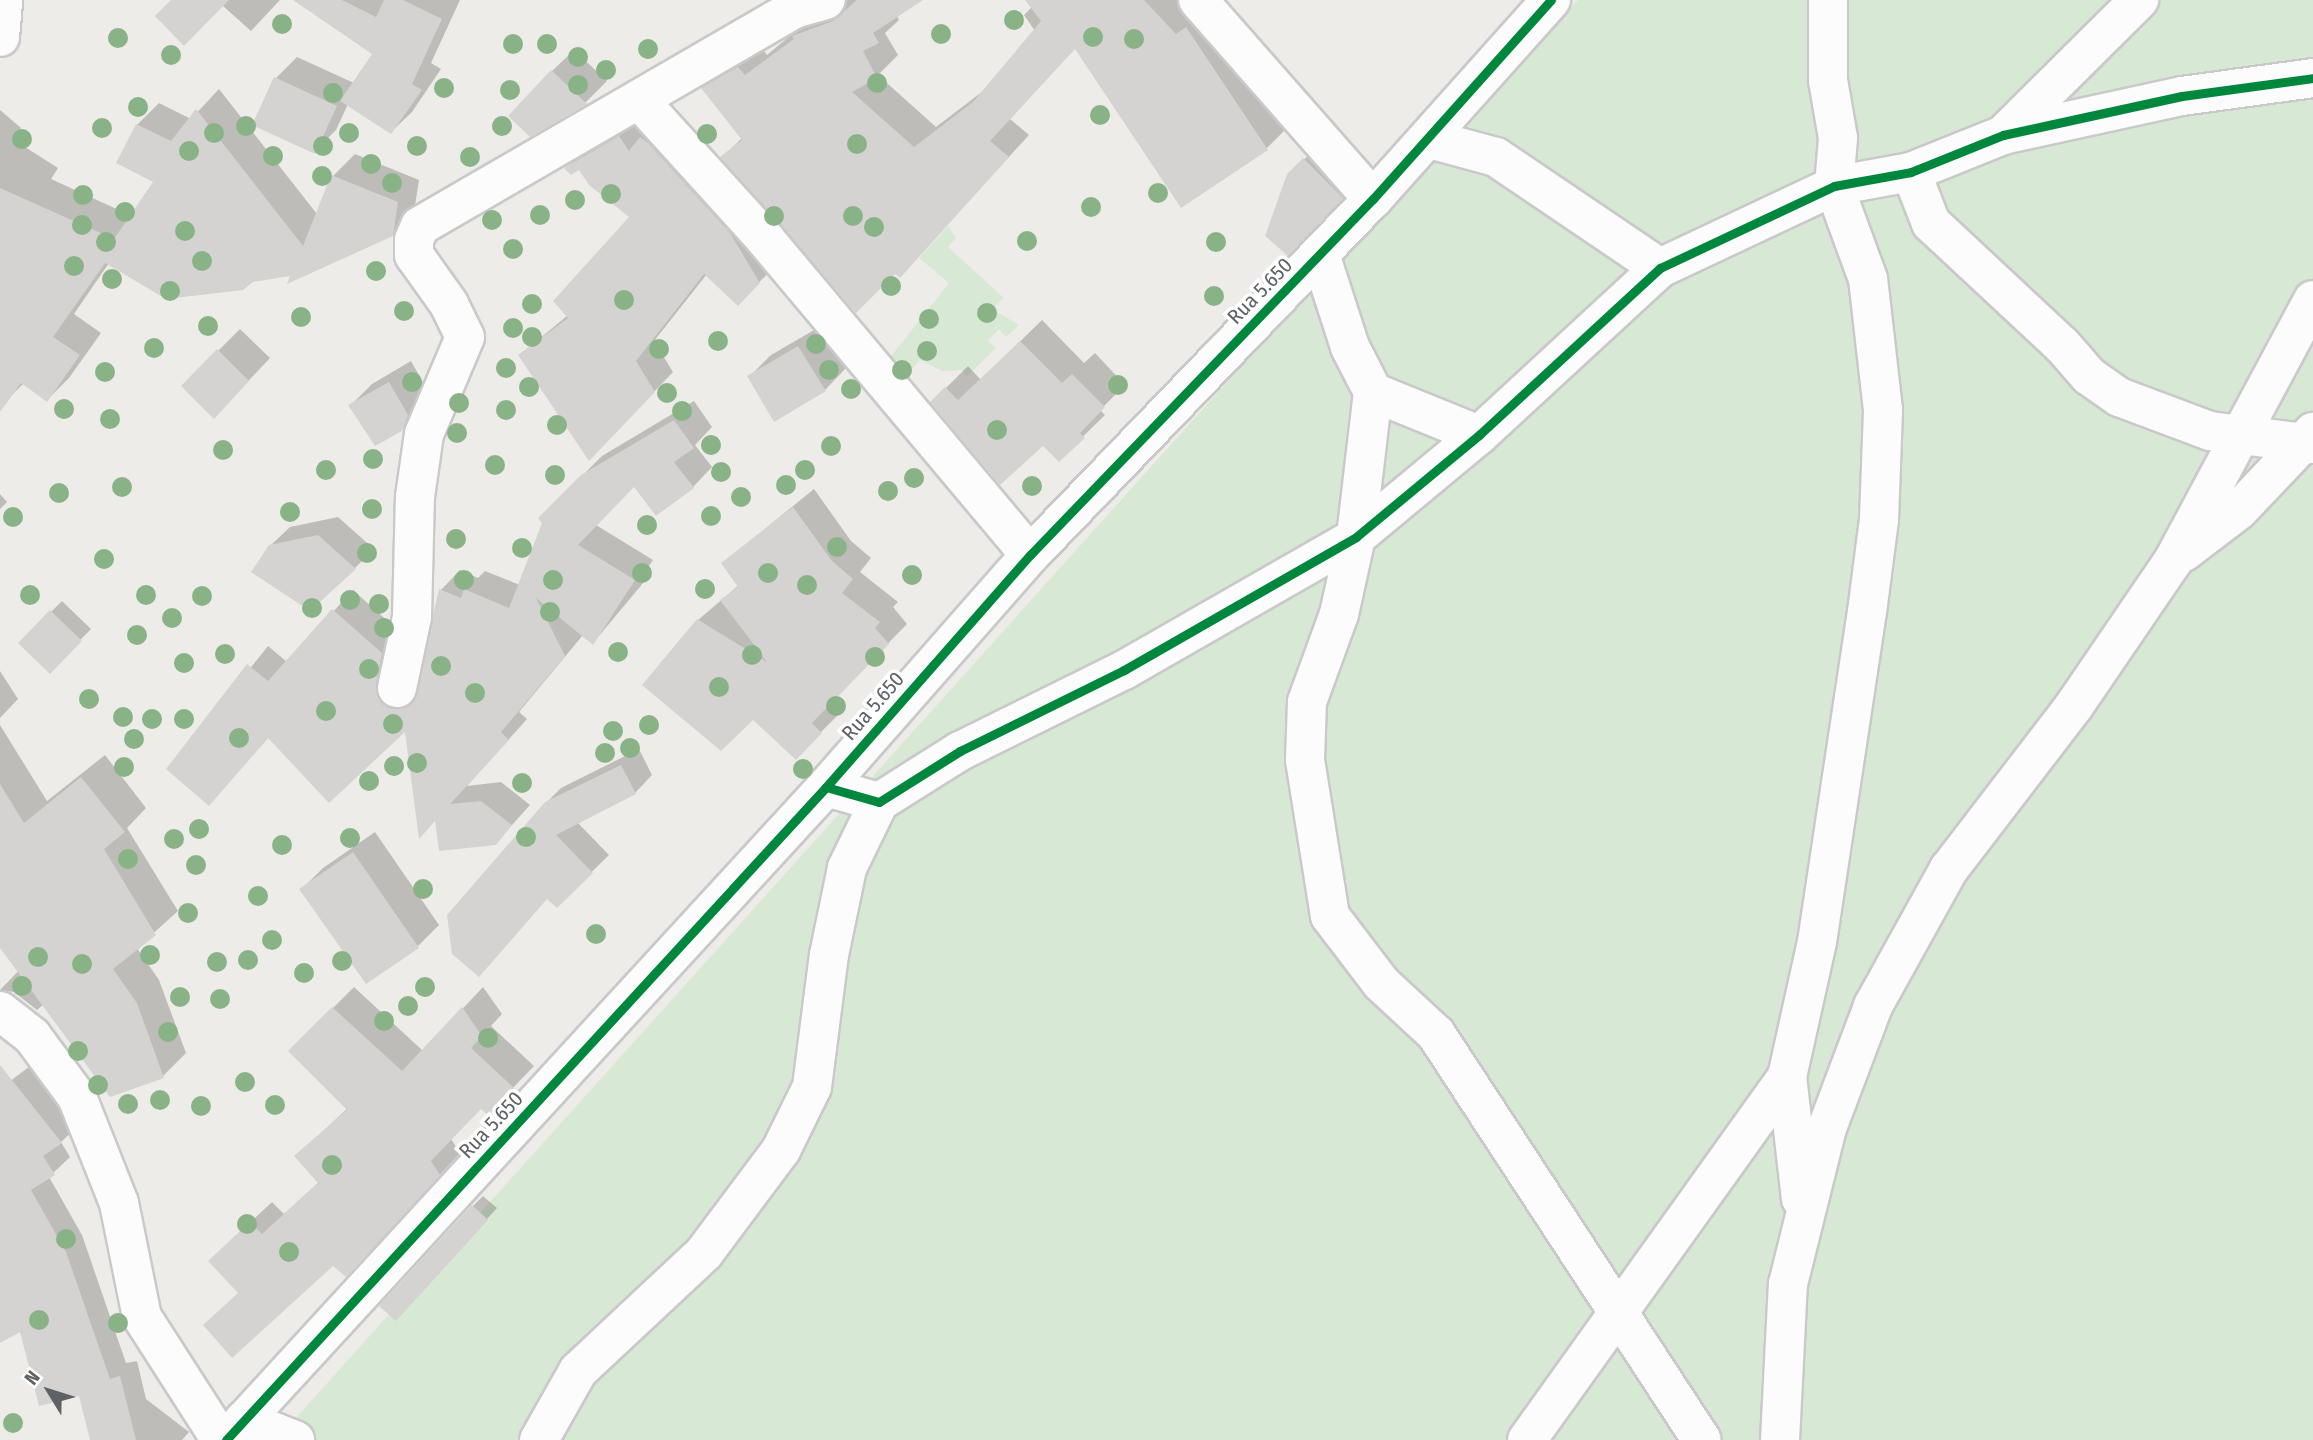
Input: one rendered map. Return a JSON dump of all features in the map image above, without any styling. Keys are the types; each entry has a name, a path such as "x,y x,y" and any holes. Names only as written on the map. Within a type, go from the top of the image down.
{"street":[{"path":"0,37 3,0"},
{"path":"397,688 412,617 415,497 424,434 465,337 449,304 414,255 414,240 420,226 794,9 827,0"},
{"path":"1198,0 1373,199"},
{"name":"Rua 5.650","path":"230,1433 826,786 1030,555 1373,199 1551,0"},
{"path":"1804,1220 1787,1077 1817,943 1879,520 1883,410 1868,279 1834,186 1838,138 1828,80 1828,0"},
{"path":"2003,135 2139,0"},
{"path":"539,1440 579,1371 704,1253 781,1150 812,1087 830,955 847,868 879,802 960,751 1124,670 1356,537 1479,435 1660,268 1834,186 1911,172 2003,135 2182,96 2313,78"},
{"path":"639,100 765,239 1030,555"},
{"path":"1429,139 1496,157 1660,268"},
{"path":"1911,172 1931,223 2062,345 2089,376 2148,411 2165,412 2239,438 2311,439"},
{"path":"1320,254 1350,347 1373,392 1356,537 1339,614 1307,702 1305,760 1330,916 1381,983 1436,1034 1620,1310 1702,1440"},
{"path":"1780,1440 1788,1284 1827,1128 1873,1006 1949,869 2074,706 2173,561 2313,300"},
{"path":"1373,392 1479,435"},
{"path":"2173,561 2239,510 2311,439"},
{"path":"826,786 879,802"},
{"path":"0,1011 32,1036 77,1097 119,1203 142,1317 230,1433 295,1440"},
{"path":"1527,1440 1620,1310 1649,1276 1787,1077"}],"green space":[{"path":"1578,0 2313,0 2313,1440 276,1440 1451,133"},
{"path":"948,226 956,238 948,247 1004,298 992,309 1019,325 1006,337 999,329 988,341 996,348 967,376 962,370 942,371 920,360 900,383 884,365 949,283 919,258"}],"building":[{"path":"171,0 229,0 184,46 155,16"},
{"path":"293,0 342,0 376,17 384,0 403,0 442,19 412,84 422,90 391,134 340,101 372,54"},
{"path":"857,0 923,0 873,33 879,43 863,51 877,78 852,92 914,147 973,102 1041,21 1025,0 1144,0 1176,34 1186,27 1268,150 1181,208 1075,49 990,141 1009,157 900,278 895,274 856,313 720,157 742,140 701,88 738,67 745,75 794,39 792,36 833,21"},
{"path":"551,70 587,104 530,137 508,116"},
{"path":"274,77 337,106 315,154 252,125"},
{"path":"196,109 303,246 331,175 398,202 393,236 287,284 290,276 253,282 243,290 166,299 105,263 53,337 80,355 47,402 21,383 0,412 0,188 114,239 153,182 116,163 136,124 171,141"},
{"path":"619,136 629,151 640,137 648,143 730,233 760,283 738,306 704,274 636,361 655,392 589,461 518,355 568,318 553,301 629,217 589,185 579,170 571,175 564,168"},
{"path":"1303,158 1343,198 1288,256 1265,236 1287,174"},
{"path":"1020,341 1062,383 1072,374 1105,407 1080,433 1085,438 1059,462 1043,446 1000,485 930,402 945,387 958,400"},
{"path":"798,346 826,391 774,422 747,376"},
{"path":"217,349 249,381 214,419 181,386"},
{"path":"389,382 408,415 402,431 375,446 348,405"},
{"path":"674,420 694,448 674,462 694,488 656,516 634,487 578,545 635,580 593,645 536,598 565,656 501,732 509,740 450,804 481,801 512,825 496,845 439,851 435,821 419,839 405,732 329,803 268,738 209,806 166,769 247,664 268,681 332,609 382,653 376,684 382,704 393,709 413,703 439,589 461,598 464,589 509,608 542,523 538,518 581,475"},
{"path":"793,507 832,561 853,579 842,593 880,622 875,628 889,644 812,723 822,733 796,760 753,720 721,751 642,685 697,619 767,662 720,600 738,587 721,563"},
{"path":"318,535 356,569 310,611 251,572 269,545"},
{"path":"50,610 82,641 50,674 18,643"},
{"path":"621,765 636,794 556,835 593,873 557,908 547,899 479,977 452,954 447,915 545,802"},
{"path":"81,777 125,832 104,849 156,935 113,969 137,1003 164,1078 110,1097 0,948 0,784 24,823"},
{"path":"353,852 419,948 366,984 299,889"},
{"path":"332,1007 402,1071 462,1007 482,1036 471,1048 514,1088 489,1116 481,1109 431,1161 440,1175 346,1277 333,1266 232,1358 203,1325 238,1293 208,1261 250,1222 262,1234 318,1183 294,1156 347,1110 288,1051"},
{"path":"0,1065 62,1143 43,1156 55,1175 31,1190 66,1252 110,1379 120,1376 136,1440 90,1440 79,1396 39,1406 20,1332 0,1343"},
{"path":"472,1205 488,1220 396,1321 379,1306"}],"cycle path":[{"path":"226,1440 826,787 1030,555 1373,199 1551,0"},
{"path":"826,787 879,802 960,751 1124,670 1356,537 1479,435 1660,268 1834,186 1911,172 2003,135 2182,96 2313,78"}]}
